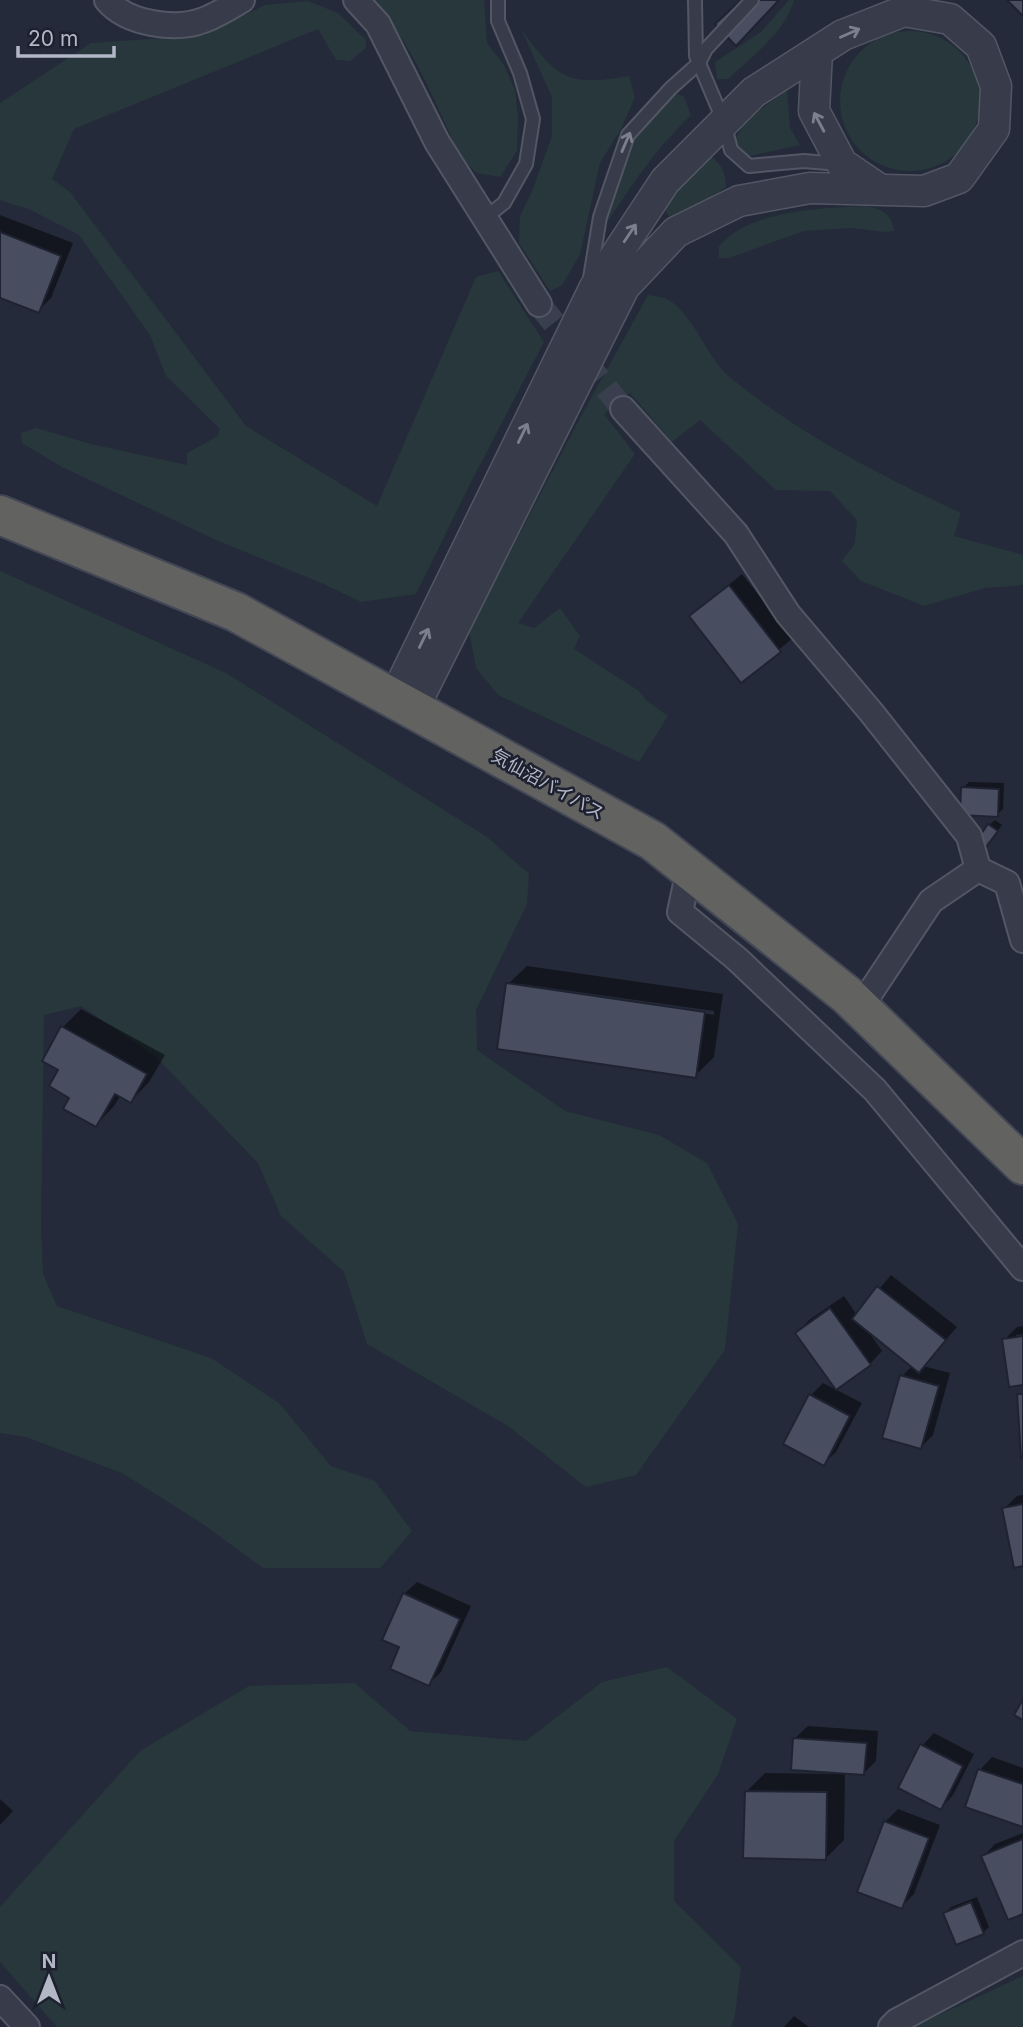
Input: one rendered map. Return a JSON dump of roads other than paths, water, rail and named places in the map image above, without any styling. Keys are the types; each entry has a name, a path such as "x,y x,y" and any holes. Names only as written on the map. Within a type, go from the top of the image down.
{"highway":[{"name":"気仙沼バイパス","path":"0,515 236,612 653,841 860,1008 1023,1165"}],"street":[{"path":"107,0 138,20 174,26 202,21 242,0"},
{"path":"356,0 378,24 437,142 539,304"},
{"path":"904,11 950,19 981,46 996,86 994,129 959,178 924,191 810,188 739,201 676,232 624,287 404,704 594,287 665,181 754,92 843,35 904,11"},
{"path":"817,52 814,111 842,164 879,189"},
{"path":"623,409 736,534 788,614 871,712 969,836 978,869 1007,883 1023,940"},
{"path":"860,1008 932,901 978,869"},
{"path":"689,870 680,912 737,959 875,1090 1023,1268"},
{"path":"891,2027 897,2021 1023,1953"},
{"path":"0,1998 27,2027"}],"lane":[{"path":"486,217 504,203 526,164 533,119 520,74 498,21 498,0"},
{"path":"695,0 696,56 724,122 731,150 749,166 804,161 842,164"},
{"path":"587,303 600,217 628,135 671,88 699,63 722,30 752,0"}],"tunnel":[{"path":"539,304 623,409"}]}
